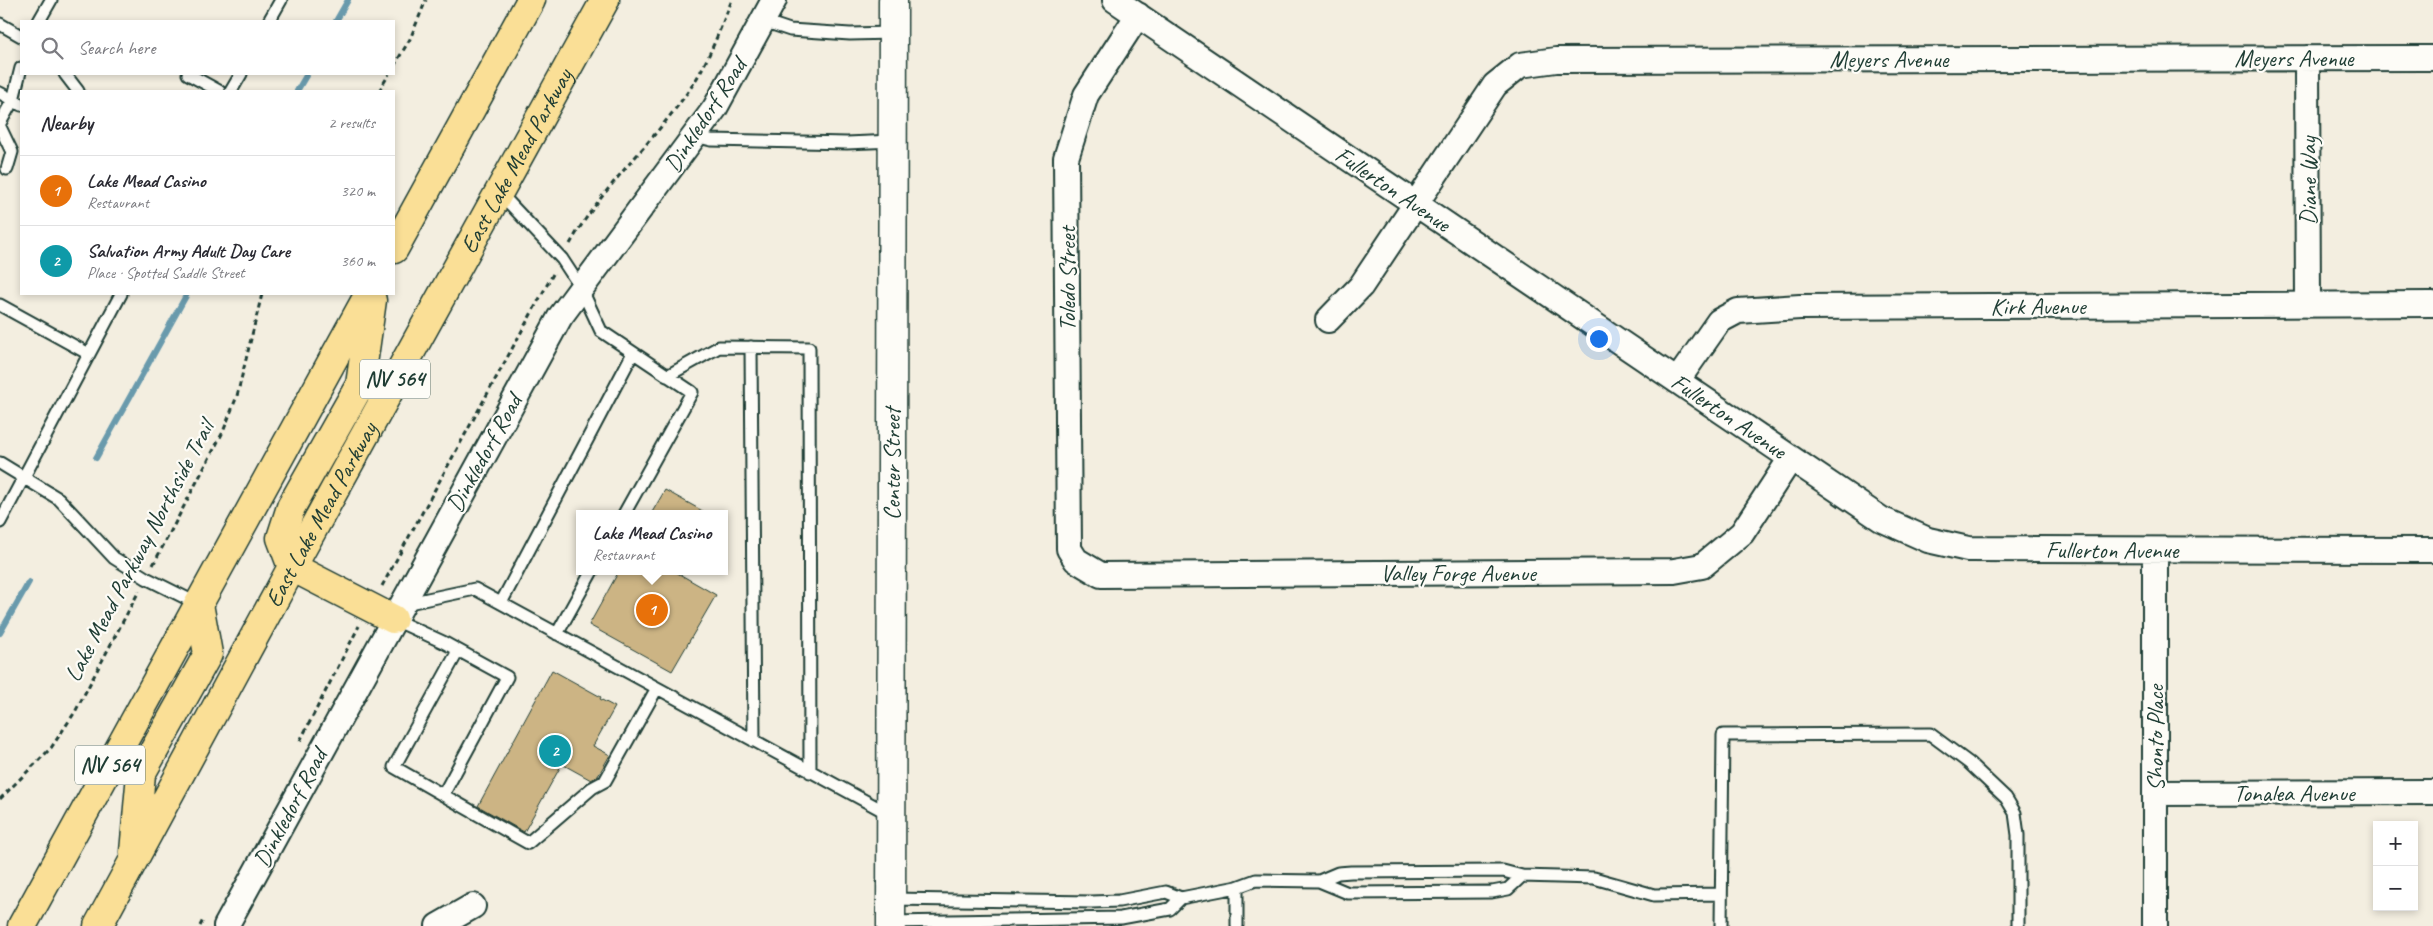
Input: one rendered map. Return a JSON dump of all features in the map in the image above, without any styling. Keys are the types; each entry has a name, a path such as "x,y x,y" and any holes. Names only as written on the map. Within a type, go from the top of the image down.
{"main road":[{"path":"395,247 531,0"},
{"name":"East Lake Mead Parkway","path":"98,926 498,191 606,0"},
{"name":"NV 564","path":"22,926 368,295"},
{"path":"373,295 360,384 291,506 281,538 292,567 396,612"},
{"path":"133,864 141,774 208,654 199,604"}],"street":[{"name":"Dinkledorf Road","path":"226,926 396,612 560,317 715,108 774,0"},
{"name":"Center Street","path":"891,916 893,0"},
{"name":"Fullerton Avenue","path":"1115,0 1881,519 1928,540 1968,549 2155,551 2433,550"},
{"name":"Toledo Street","path":"1076,560 1069,549 1066,158 1086,95 1138,15"},
{"name":"Diane Way","path":"2307,58 2308,305"},
{"name":"Meyers Avenue","path":"1328,320 1361,286 1495,85 1520,65 1556,60 2433,58"},
{"name":"Kirk Avenue","path":"1677,381 1719,321 1738,310 1800,307 2433,304"},
{"name":"Valley Forge Avenue","path":"1076,560 1100,575 1674,571 1702,566 1742,533 1791,458"},
{"name":"Shonto Place","path":"2155,551 2155,926"},
{"name":"Tonalea Avenue","path":"2155,793 2433,792"},
{"path":"438,926 473,906"}],"lane":[{"path":"40,20 51,0"},
{"path":"270,20 281,0"},
{"path":"763,21 790,30 850,34 893,33"},
{"path":"0,24 20,35"},
{"path":"0,124 17,103 20,75"},
{"path":"65,75 77,90"},
{"path":"190,75 217,90"},
{"path":"232,90 239,75"},
{"path":"0,93 17,103"},
{"path":"0,127 12,152 7,170"},
{"path":"695,136 711,140 847,143 893,141"},
{"path":"498,191 562,259 581,288 601,331 692,392 626,510"},
{"path":"0,522 120,295"},
{"path":"0,305 89,354"},
{"path":"667,376 719,347 810,348 810,772"},
{"path":"751,347 754,741"},
{"path":"501,603 633,353"},
{"path":"0,463 58,499 114,558 146,578 199,604"},
{"path":"557,634 590,575"},
{"path":"396,612 475,589 891,815"},
{"path":"396,612 458,651 506,677 442,795"},
{"path":"458,651 394,767 528,843 592,788 605,781 657,688"},
{"path":"1721,926 1723,735 1930,734 1968,763 2006,798 2015,813 2018,835 2018,926"},
{"path":"1430,871 1431,892"},
{"path":"1319,881 1338,873 1351,872 1503,871 1522,876 1594,878 1654,895 1721,894"},
{"path":"891,916 970,899 982,901 1118,901 1166,892 1181,898 1237,887 1256,880 1319,881 1348,893 1502,891 1515,884 1522,876"},
{"path":"1237,887 1237,926"},
{"path":"891,916 982,923 1121,918 1162,911 1175,906 1181,898"},
{"path":"982,901 982,923"},
{"path":"1062,919 1063,902"}],"path":[{"path":"395,64 410,39 426,0"},
{"path":"380,90 389,75"},
{"name":"Lake Mead Parkway Northside Trail","path":"0,799 51,748 70,719 223,432 237,396 262,295"}],"building":[{"path":"665,490 701,510 653,510"},
{"path":"617,575 681,575 716,595 672,671 589,625"},
{"path":"552,670 601,697 600,699 615,707 593,746 610,755 598,776 591,780 562,764 524,832 478,806"}],"waterway":[{"path":"337,20 348,0"},
{"path":"298,90 306,75"},
{"path":"96,458 186,295"},
{"path":"0,633 29,582"}],"place":[{"name":"Lake Mead Casino","path":"652,610"},
{"name":"Salvation Army Adult Day Care","path":"555,751"}]}
